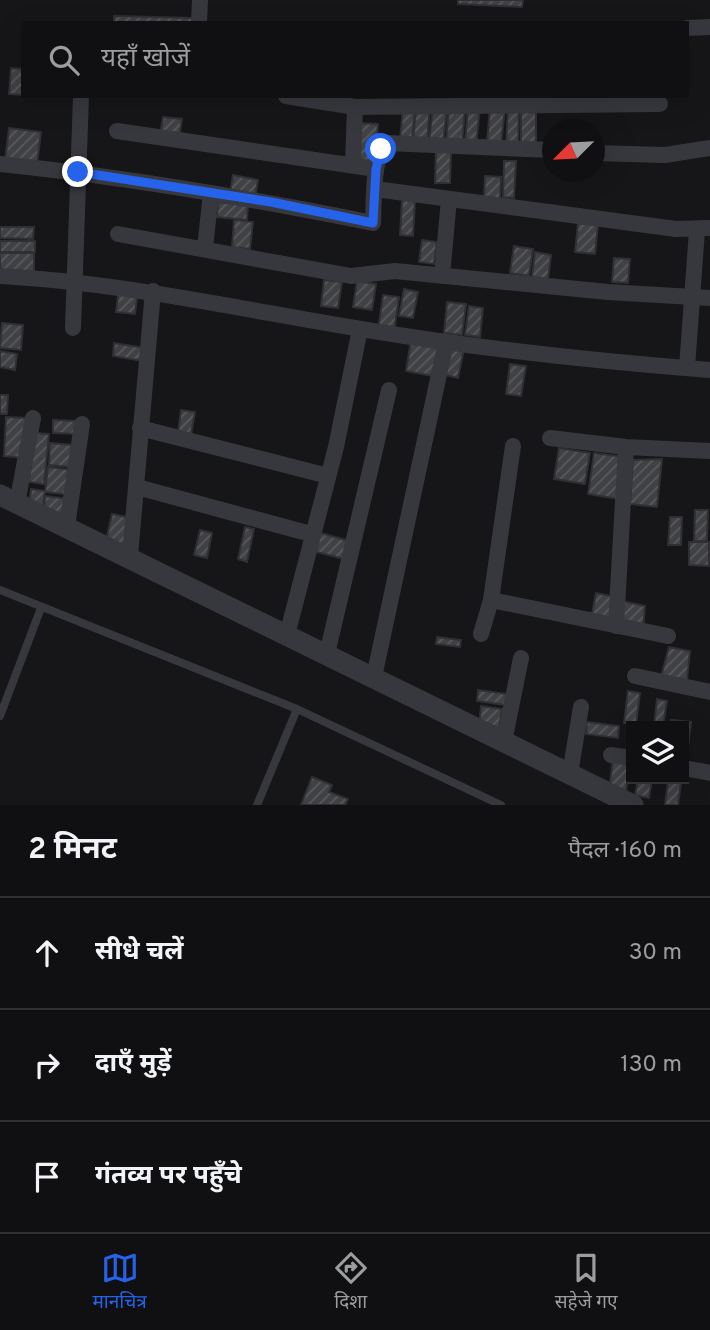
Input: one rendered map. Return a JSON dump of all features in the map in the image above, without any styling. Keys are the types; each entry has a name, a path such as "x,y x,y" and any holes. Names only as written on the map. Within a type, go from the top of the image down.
{"street":[{"path":"199,21 200,0"},
{"path":"689,28 710,27"},
{"path":"73,328 81,98"},
{"path":"299,98 355,107 660,104"},
{"path":"353,166 355,107"},
{"path":"117,131 376,169"},
{"path":"0,164 78,172 211,193 373,223 376,169 382,145 392,142 542,150"},
{"path":"605,152 665,155 710,148"},
{"path":"375,189 704,229 692,298 687,368"},
{"path":"205,248 211,193"},
{"path":"443,276 449,199"},
{"path":"118,234 351,276 395,271 710,298"},
{"path":"0,276 73,280 530,355 710,370"},
{"path":"130,556 153,292"},
{"path":"287,635 328,476 360,329"},
{"path":"374,677 446,342"},
{"path":"327,654 389,390"},
{"path":"33,418 8,500 130,556 634,805"},
{"path":"67,526 82,424"},
{"path":"140,428 328,476"},
{"path":"550,438 626,447 710,451"},
{"path":"481,634 491,600 513,446"},
{"path":"616,626 626,447"},
{"path":"137,487 311,534"},
{"path":"491,600 668,636"},
{"path":"504,742 521,658"},
{"path":"635,676 710,692"},
{"path":"570,774 581,707"},
{"path":"611,755 626,757"},
{"path":"689,769 710,773"}],"lane":[{"path":"0,590 298,709 501,805"},
{"path":"0,716 41,608"},
{"path":"257,805 298,709"}],"building":[{"path":"458,0 523,0 522,7 458,4"},
{"path":"114,16 194,18 194,21 114,21"},
{"path":"11,68 21,69 21,95 9,94"},
{"path":"403,107 415,108 412,141 400,140"},
{"path":"430,107 427,142 413,141 416,108"},
{"path":"433,107 447,108 443,143 429,142"},
{"path":"449,107 465,109 462,144 446,143"},
{"path":"468,107 480,108 476,145 465,144"},
{"path":"490,107 505,109 501,144 487,142"},
{"path":"508,107 519,107 518,146 506,145"},
{"path":"521,108 536,109 536,146 521,146"},
{"path":"163,117 182,119 179,139 160,136"},
{"path":"359,123 378,124 375,164 356,163"},
{"path":"9,128 41,132 37,165 5,161"},
{"path":"436,150 451,151 450,183 435,183"},
{"path":"504,161 516,161 514,198 503,197"},
{"path":"233,175 258,180 255,197 230,193"},
{"path":"485,176 501,177 500,199 484,198"},
{"path":"402,200 415,201 413,236 400,235"},
{"path":"218,202 248,205 247,220 217,217"},
{"path":"234,220 253,222 250,249 232,247"},
{"path":"578,223 598,225 595,254 575,252"},
{"path":"0,227 34,227 33,239 0,238"},
{"path":"422,240 437,242 434,264 419,262"},
{"path":"0,241 35,241 35,252 0,252"},
{"path":"514,246 533,249 529,276 510,273"},
{"path":"535,252 551,255 548,279 532,277"},
{"path":"0,253 34,253 34,274 0,274"},
{"path":"614,258 630,259 628,283 612,282"},
{"path":"324,280 342,282 338,308 321,306"},
{"path":"357,281 376,284 372,310 353,307"},
{"path":"119,288 138,290 135,314 116,312"},
{"path":"404,289 418,292 413,318 399,316"},
{"path":"383,295 399,297 394,332 378,330"},
{"path":"447,302 466,304 462,335 444,333"},
{"path":"469,306 483,308 480,337 465,335"},
{"path":"2,323 23,325 21,350 0,348"},
{"path":"411,340 443,345 438,377 406,371"},
{"path":"114,343 145,348 143,361 113,356"},
{"path":"448,345 464,349 458,378 442,374"},
{"path":"0,351 17,354 15,370 0,367"},
{"path":"510,364 526,366 521,396 506,394"},
{"path":"0,395 8,395 7,414 0,414"},
{"path":"181,410 195,412 191,435 178,433"},
{"path":"6,417 28,418 25,458 4,456"},
{"path":"53,420 77,421 76,434 53,433"},
{"path":"34,433 49,434 44,484 29,482"},
{"path":"50,443 73,445 71,467 49,465"},
{"path":"559,448 590,453 585,484 554,479"},
{"path":"594,453 625,457 619,499 588,494"},
{"path":"662,459 657,507 630,504 633,460"},
{"path":"48,467 73,470 70,495 45,492"},
{"path":"31,489 45,491 42,511 29,506"},
{"path":"45,496 70,499 66,521 44,513"},
{"path":"695,510 708,510 707,541 694,541"},
{"path":"112,514 132,518 127,546 106,541"},
{"path":"670,517 682,517 681,545 668,545"},
{"path":"245,527 254,529 247,562 238,559"},
{"path":"200,530 212,533 207,558 194,555"},
{"path":"314,531 349,541 344,559 309,550"},
{"path":"689,542 709,542 709,566 689,565"},
{"path":"596,593 615,597 610,623 591,619"},
{"path":"622,601 645,606 643,629 619,625"},
{"path":"437,637 461,640 460,647 436,644"},
{"path":"669,647 690,651 687,680 661,677"},
{"path":"478,690 507,694 506,705 477,701"},
{"path":"628,691 640,693 636,721 624,723"},
{"path":"657,699 667,701 664,721 655,721"},
{"path":"481,706 502,709 499,729 479,727"},
{"path":"587,722 619,726 618,738 586,734"},
{"path":"613,760 626,762 626,791 609,789"},
{"path":"312,777 332,785 329,792 348,799 345,805 301,805"},
{"path":"637,784 651,784 649,798 635,795"},
{"path":"668,784 681,784 678,805 665,805"}],"route":[{"path":"78,172 271,202 373,223 376,169 381,149"}]}
